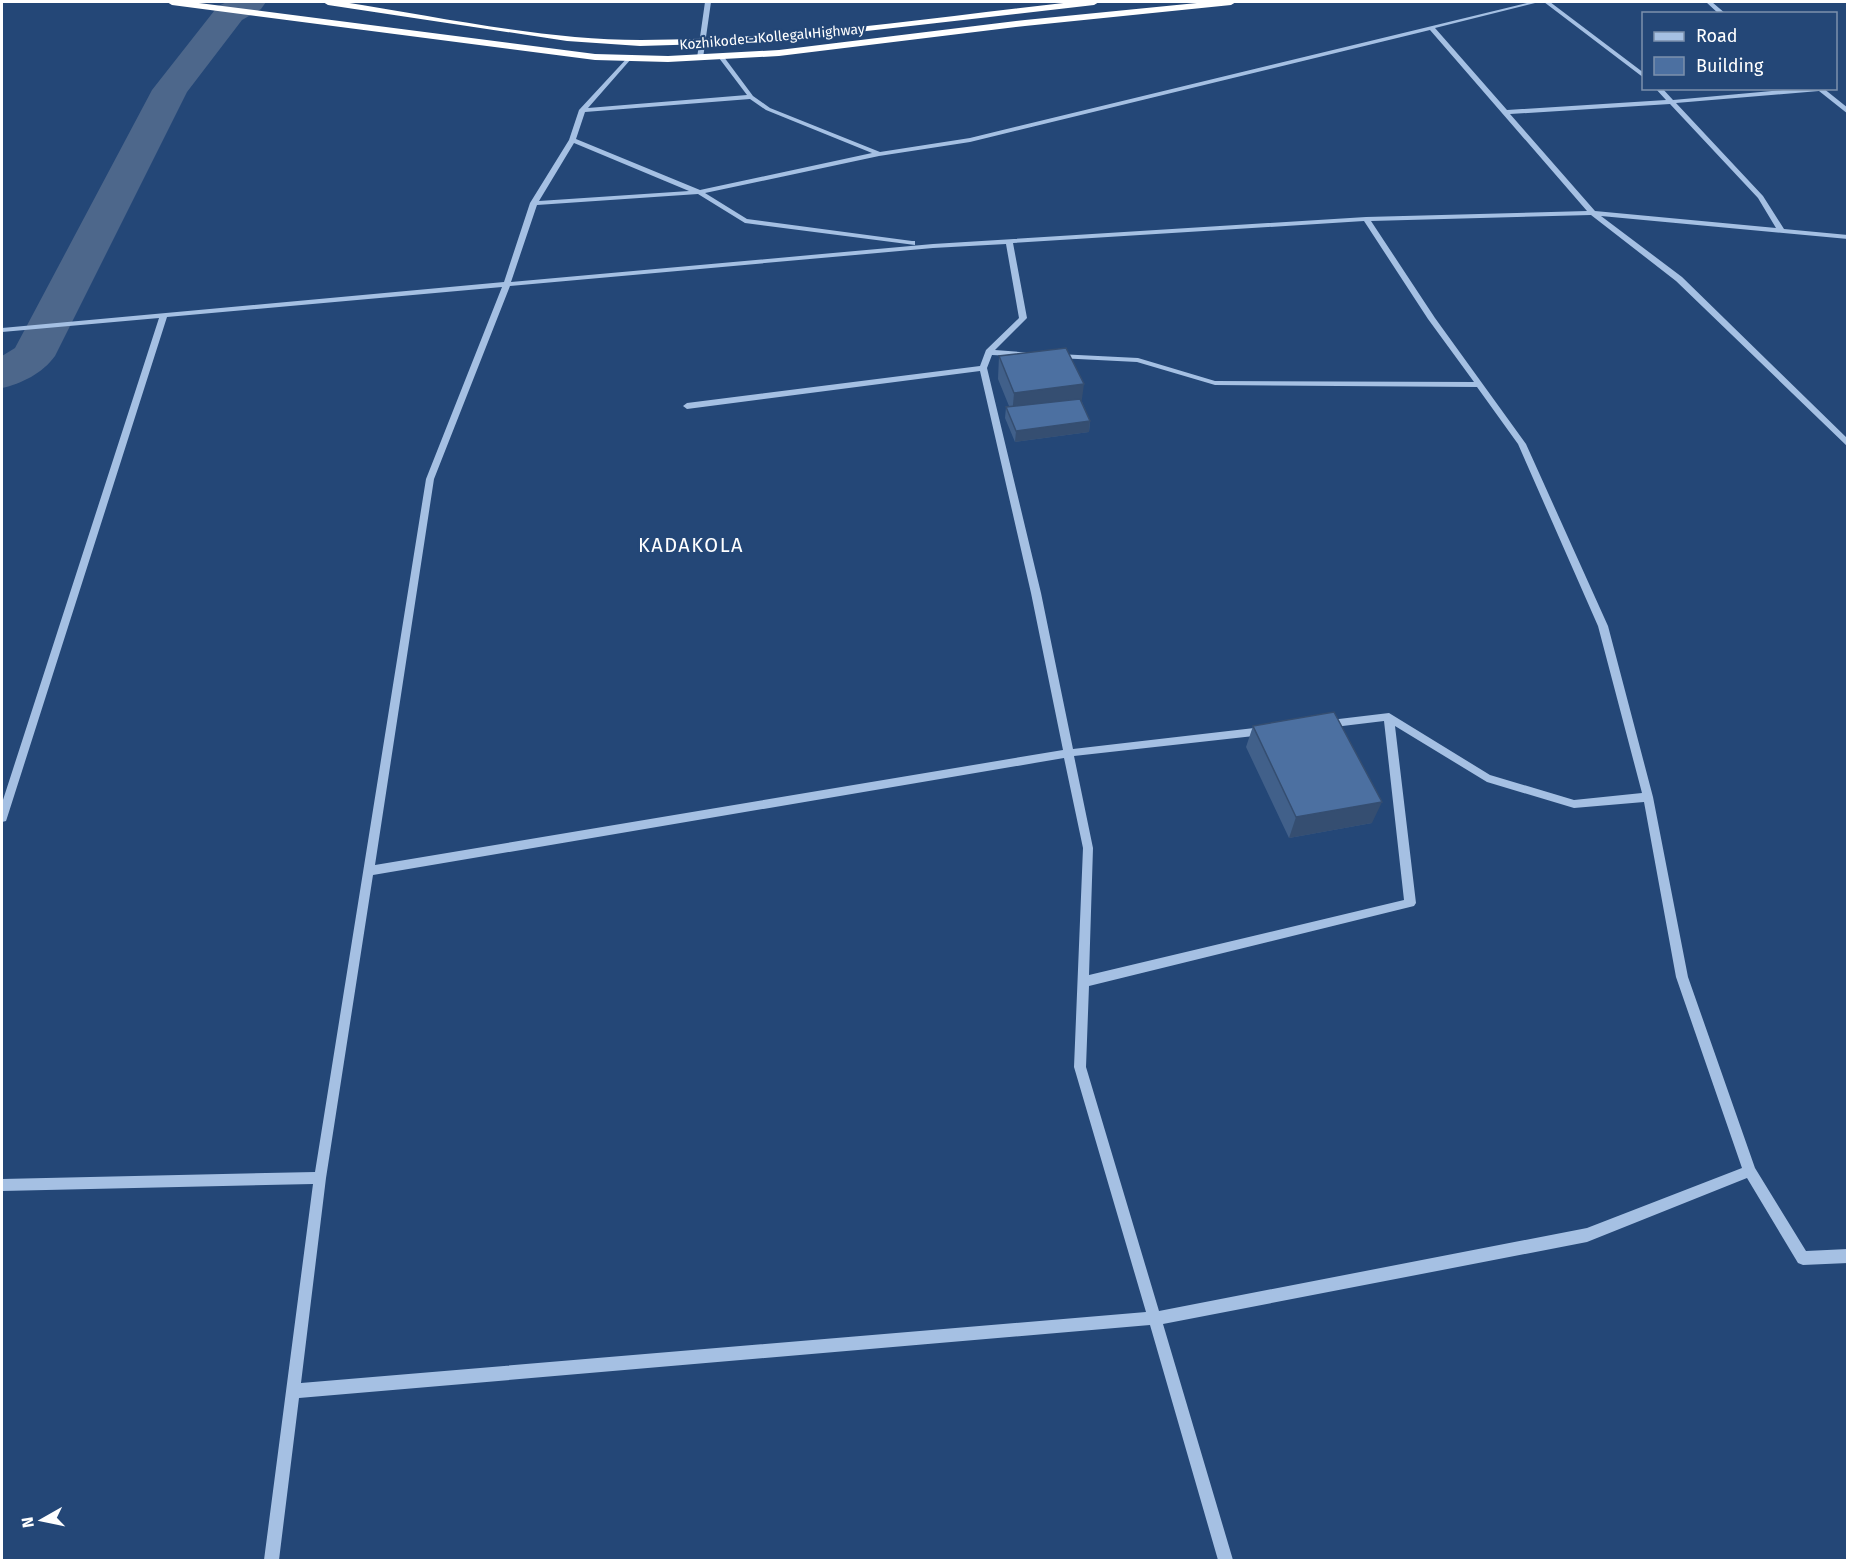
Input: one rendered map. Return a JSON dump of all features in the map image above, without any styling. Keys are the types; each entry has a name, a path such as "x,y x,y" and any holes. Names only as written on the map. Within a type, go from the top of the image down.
{"highway":[{"name":"Kozhikode - Kollegal Highway","path":"172,2 595,57 629,58 722,58 1231,2"},
{"name":"Kozhikode - Kollegal Highway","path":"328,2 477,27 567,39 640,43 703,43 835,33 1094,2"}],"street":[{"path":"700,58 708,2"},
{"path":"534,202 699,192 879,154 970,140 1536,2"},
{"path":"1547,2 1642,74"},
{"path":"1709,2 1721,12"},
{"path":"1431,27 1593,213 1679,279 1848,444"},
{"path":"272,1560 320,1179 430,478 507,285 534,202 572,140 582,110 629,58"},
{"path":"722,58 751,97 768,109 879,154"},
{"path":"1660,90 1761,196 1782,232"},
{"path":"1505,112 1671,102 1809,90"},
{"path":"1821,90 1848,112"},
{"path":"582,110 751,97"},
{"path":"572,140 699,192 745,221 933,246"},
{"path":"2,330 933,246 1366,219 1593,213 1848,237"},
{"path":"1366,219 1522,444 1603,626 1648,797 1682,977 1750,1171 1803,1258 1848,1256"},
{"path":"1009,241 1023,318 989,352 983,368 1036,593 1088,848 1080,1067 1226,1560"},
{"path":"2,818 164,315"},
{"path":"989,352 1138,360 1215,382 1480,385"},
{"path":"687,406 983,368"},
{"path":"1310,726 1389,717 1486,778 1574,804 1648,797"},
{"path":"1083,982 1410,903 1389,717"},
{"path":"368,871 1069,753 1276,730"},
{"path":"293,1391 1156,1318 1587,1235 1750,1171"},
{"path":"2,1185 320,1179"}],"building":[{"path":"1066,348 1084,384 1014,393 999,356"},
{"path":"1080,399 1090,421 1016,431 1006,407"},
{"path":"1334,712 1382,802 1296,817 1253,726"}],"waterway":[{"path":"2,375 33,356 170,90 230,13 250,2"}],"district":[{"name":"KADAKOLA","path":"691,545"}]}
